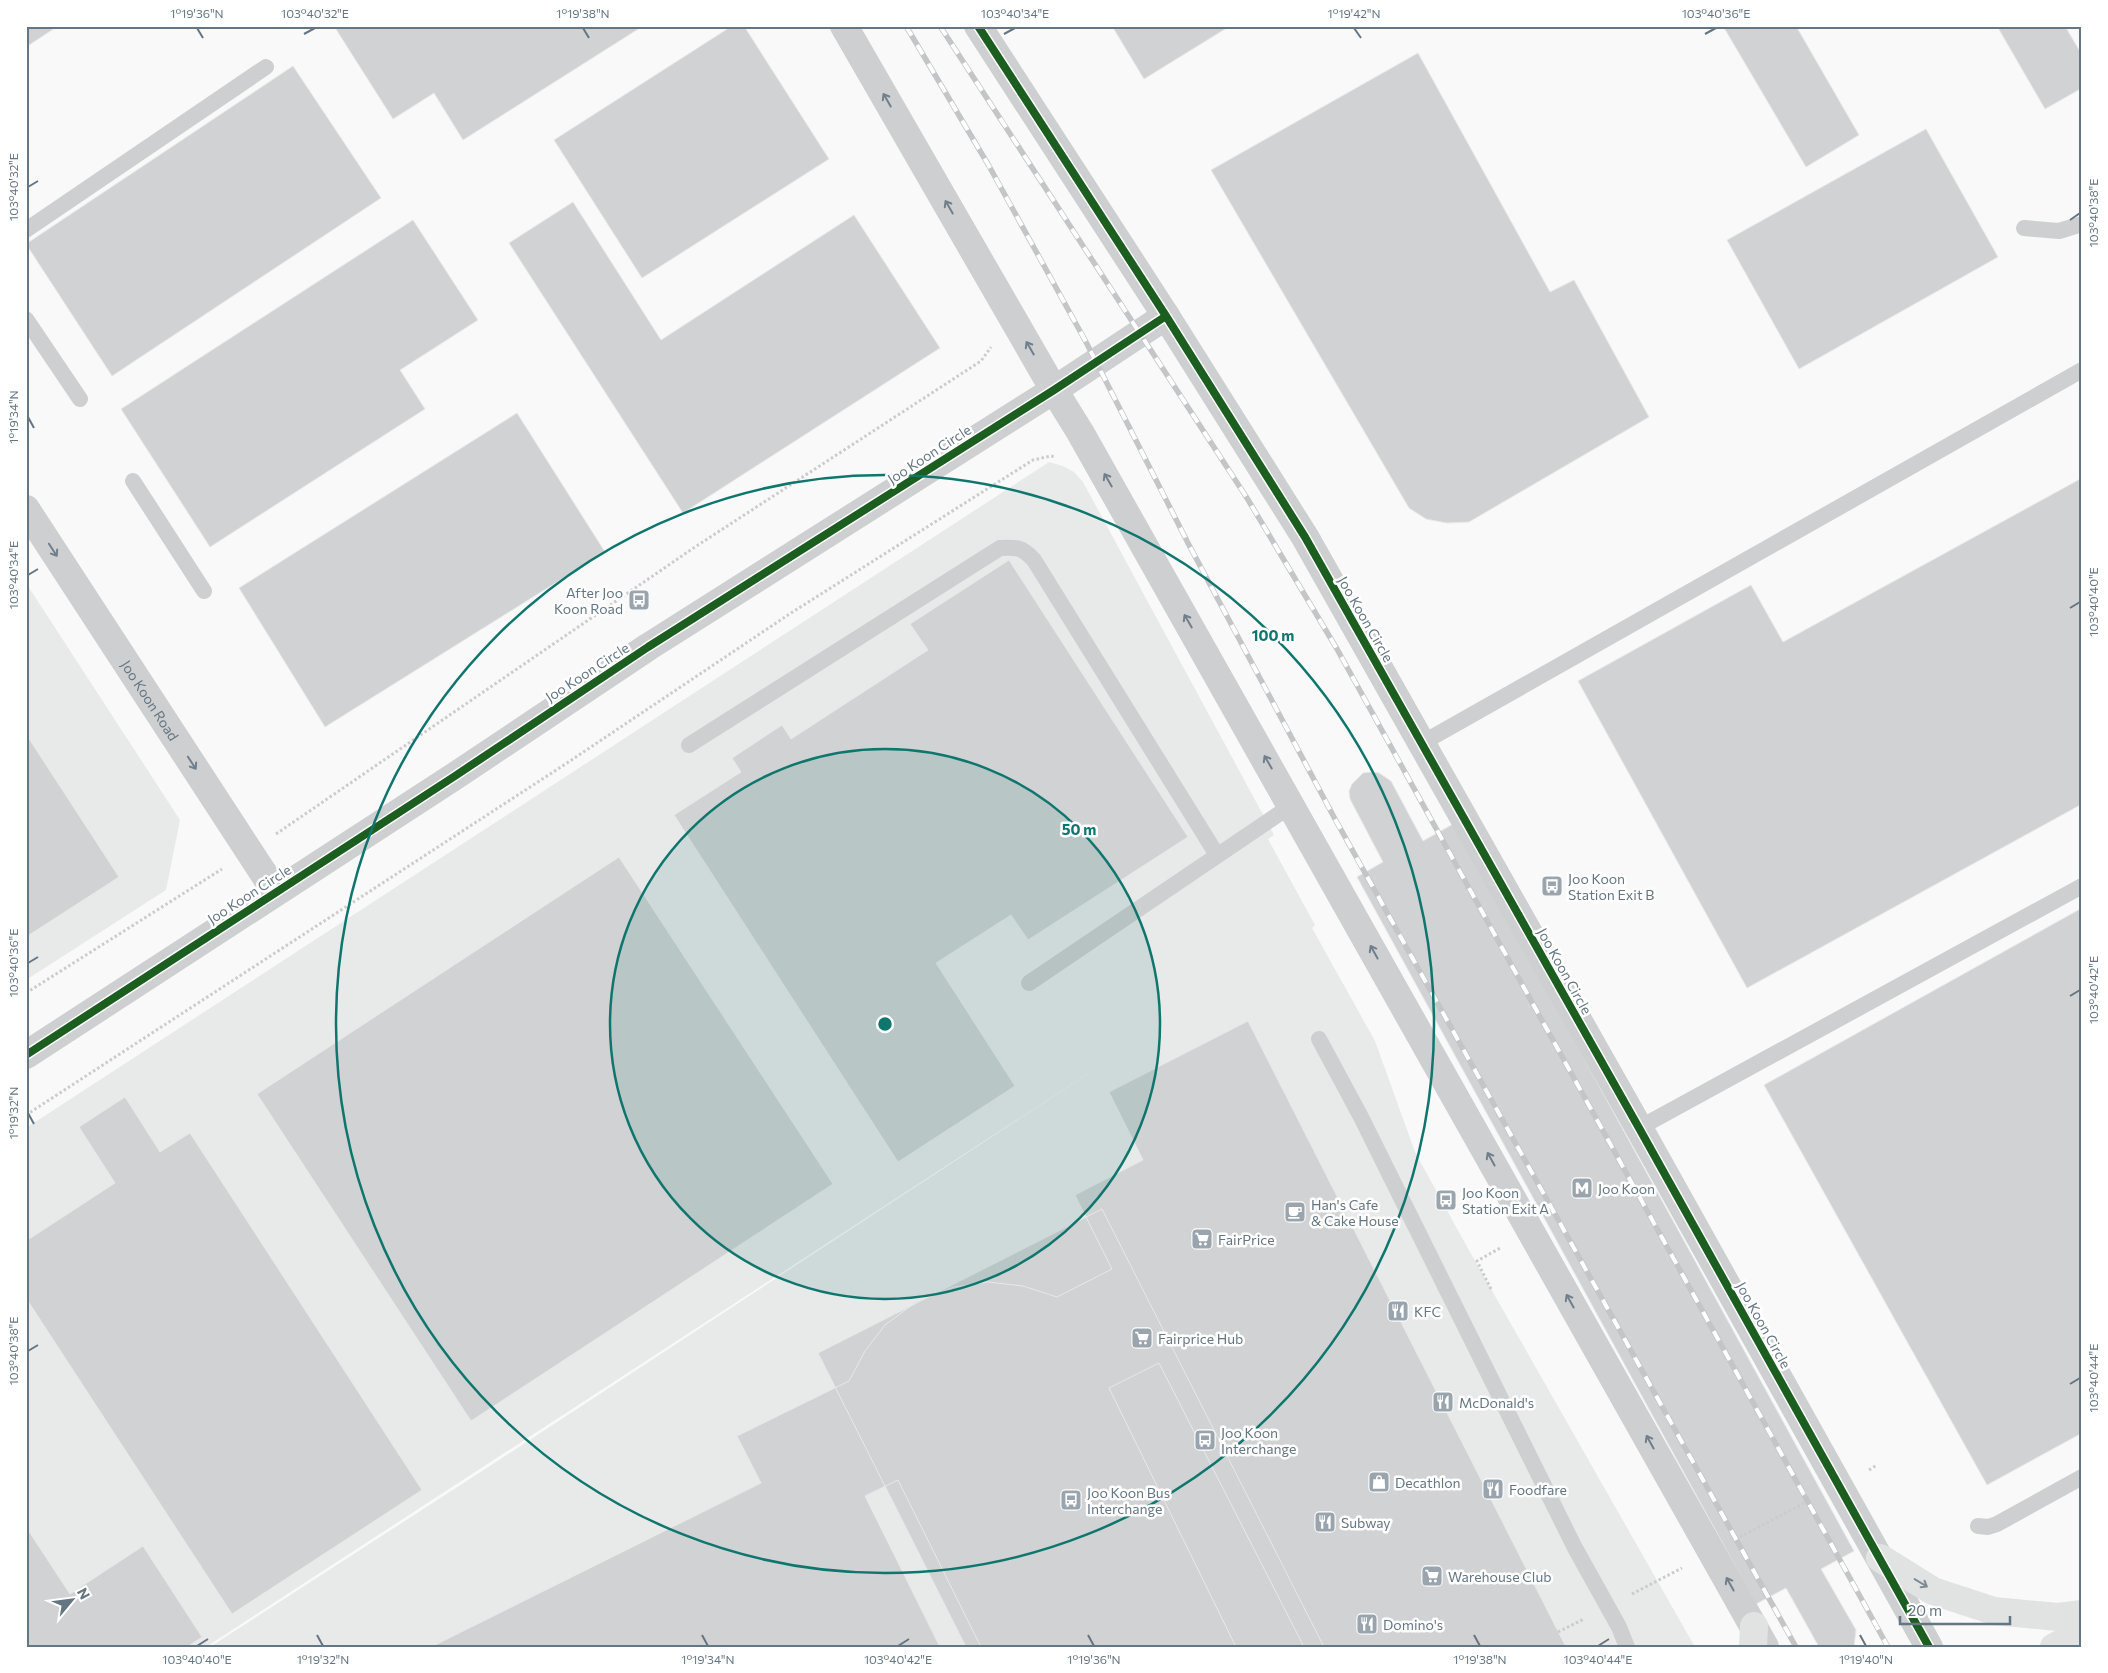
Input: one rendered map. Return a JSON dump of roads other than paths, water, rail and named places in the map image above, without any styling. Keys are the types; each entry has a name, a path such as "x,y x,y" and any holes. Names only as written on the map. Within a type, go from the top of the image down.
{"main road":[{"path":"1880,1558 1933,1591 1994,1611 2058,1617 2082,1614"},
{"path":"2054,1647 2082,1633"}],"street":[{"path":"844,26 1080,432 1292,805 1757,1640"},
{"name":"Joo Koon Circle","path":"978,26 1166,316 1304,536 1930,1647"},
{"name":"Joo Koon Circle","path":"26,1055 648,647 1054,390 1166,316"},
{"name":"Joo Koon Road","path":"26,509 276,891"}],"lane":[{"path":"26,230 266,67"},
{"path":"2024,228 2059,231 2082,224"},
{"path":"26,319 80,399"},
{"path":"1422,743 2082,370"},
{"path":"133,481 204,591"},
{"path":"689,745 1000,548 1015,547 1026,551 1034,560 1217,855"},
{"path":"1029,983 1292,805"},
{"path":"1639,1128 2082,886"},
{"path":"1319,1040 1361,1117 1575,1548 1627,1647"},
{"path":"1978,1526 1988,1527 1997,1524 2082,1477"}],"railway":[{"path":"906,26 989,166 1086,342 1189,545 1335,819 1796,1647"},
{"path":"940,26 1247,498 1337,649 1888,1647"}],"place":[{"name":"After Joo Koon Road","path":"639,600"},
{"name":"Joo Koon Station Exit B","path":"1552,886"},
{"name":"Joo Koon","path":"1582,1188"},
{"name":"Joo Koon Station Exit A","path":"1446,1200"},
{"name":"Han's Cafe & Cake House","path":"1295,1212"},
{"name":"FairPrice","path":"1202,1239"},
{"name":"KFC","path":"1398,1311"},
{"name":"Fairprice Hub","path":"1142,1338"},
{"name":"McDonald's","path":"1443,1402"},
{"name":"Joo Koon Interchange","path":"1205,1440"},
{"name":"Decathlon","path":"1379,1482"},
{"name":"Foodfare","path":"1493,1489"},
{"name":"Joo Koon Bus Interchange","path":"1071,1500"},
{"name":"Subway","path":"1325,1522"},
{"name":"Warehouse Club","path":"1432,1576"},
{"name":"Domino's","path":"1367,1624"}]}
